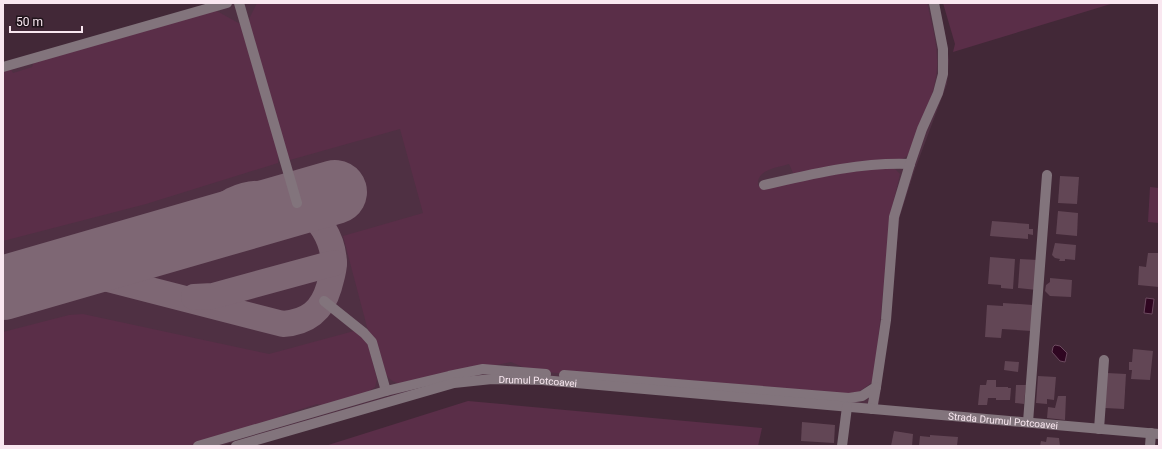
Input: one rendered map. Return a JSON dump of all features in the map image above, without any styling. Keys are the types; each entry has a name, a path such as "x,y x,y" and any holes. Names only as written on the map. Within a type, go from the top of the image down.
{"street":[{"path":"3,67 227,3"},
{"path":"239,3 296,203"},
{"path":"872,409 886,320 894,217 910,164 922,129 938,93 943,74 943,48 934,3"},
{"path":"764,185 839,168 888,163 910,164"},
{"path":"1028,422 1047,175"},
{"path":"324,301 364,333 372,342 386,391"},
{"path":"1099,429 1104,360"},
{"path":"198,446 386,391 483,370 711,386 849,398 862,396 876,387"},
{"name":"Drumul Potcoavei","path":"236,446 454,383 492,379 542,380 847,407"},
{"path":"842,446 847,407"},
{"name":"Strada Drumul Potcoavei","path":"847,407 1155,434"},
{"path":"1150,446 1155,434"}],"shaded area":[{"path":"218,3 937,3 944,28 949,60 947,84 914,172 900,216 879,405 489,375 387,398 220,446 3,446 3,64"},
{"path":"257,3 927,3 937,51 936,79 926,112 908,155 901,160 794,175 789,164 764,172 758,185 762,188 804,177 893,167 900,174 891,212 874,381 857,393 845,395 532,371 511,362 402,384 393,381 382,368 367,327 343,236 423,213 400,129 290,160 283,152 247,23"},
{"path":"943,3 1114,3 953,52 955,44"},
{"path":"215,10 242,25 278,152 278,163 146,204 3,241 3,70 10,68 13,73 32,67 34,62"},
{"path":"1150,187 1159,188 1159,223 1148,222"},
{"path":"1146,298 1154,299 1152,314 1144,313"},
{"path":"83,314 269,354 354,331 367,340 377,379 375,387 365,394 325,406 317,404 283,415 277,421 190,446 3,446 3,332 69,315"},
{"path":"1055,345 1060,346 1067,353 1065,362 1060,361 1052,352"},
{"path":"468,401 762,428 758,446 325,446"}],"building":[{"path":"1060,176 1079,177 1077,204 1058,203"},
{"path":"1058,211 1078,213 1077,236 1056,234"},
{"path":"992,221 1029,224 1029,229 1033,229 1033,235 1028,234 1028,239 990,236"},
{"path":"1055,243 1076,245 1075,260 1065,259 1065,261 1059,261 1060,259 1055,258 1052,255"},
{"path":"1148,253 1159,253 1159,287 1138,285 1139,266 1146,267"},
{"path":"990,257 1015,259 1013,289 1001,288 1001,285 988,284"},
{"path":"1020,259 1038,260 1037,290 1018,288"},
{"path":"1050,278 1072,280 1071,297 1050,296 1045,291 1046,285 1050,282"},
{"path":"1003,303 1033,305 1031,331 1002,329 1001,338 985,337 987,305 1003,306"},
{"path":"1133,349 1153,351 1150,380 1131,379 1132,370 1129,370 1129,362 1132,362"},
{"path":"1005,361 1019,362 1018,372 1004,370"},
{"path":"1107,373 1126,374 1124,409 1105,408"},
{"path":"1038,376 1056,377 1054,400 1047,399 1047,404 1036,403"},
{"path":"987,380 996,380 996,387 1011,388 1010,400 996,400 996,398 988,398 987,405 978,405 980,385 986,385"},
{"path":"1016,385 1026,385 1024,404 1015,403"},
{"path":"1058,396 1066,396 1065,420 1047,418 1048,407 1055,408"},
{"path":"802,422 835,425 834,443 801,441"},
{"path":"894,431 913,434 912,446 891,446"},
{"path":"930,435 958,437 957,446 919,446 920,436 930,437"},
{"path":"1047,437 1059,438 1060,446 1040,446 1041,441 1046,442"}],"taxiway":[{"path":"45,275 100,277 283,324 292,323 307,318 313,314 322,303 329,287 334,269 331,245 324,229 313,216 300,205 284,198 267,194 250,195 233,200 223,206 199,231"},
{"path":"194,297 213,296 334,263"}],"runway":[{"path":"3,288 335,192"}]}
